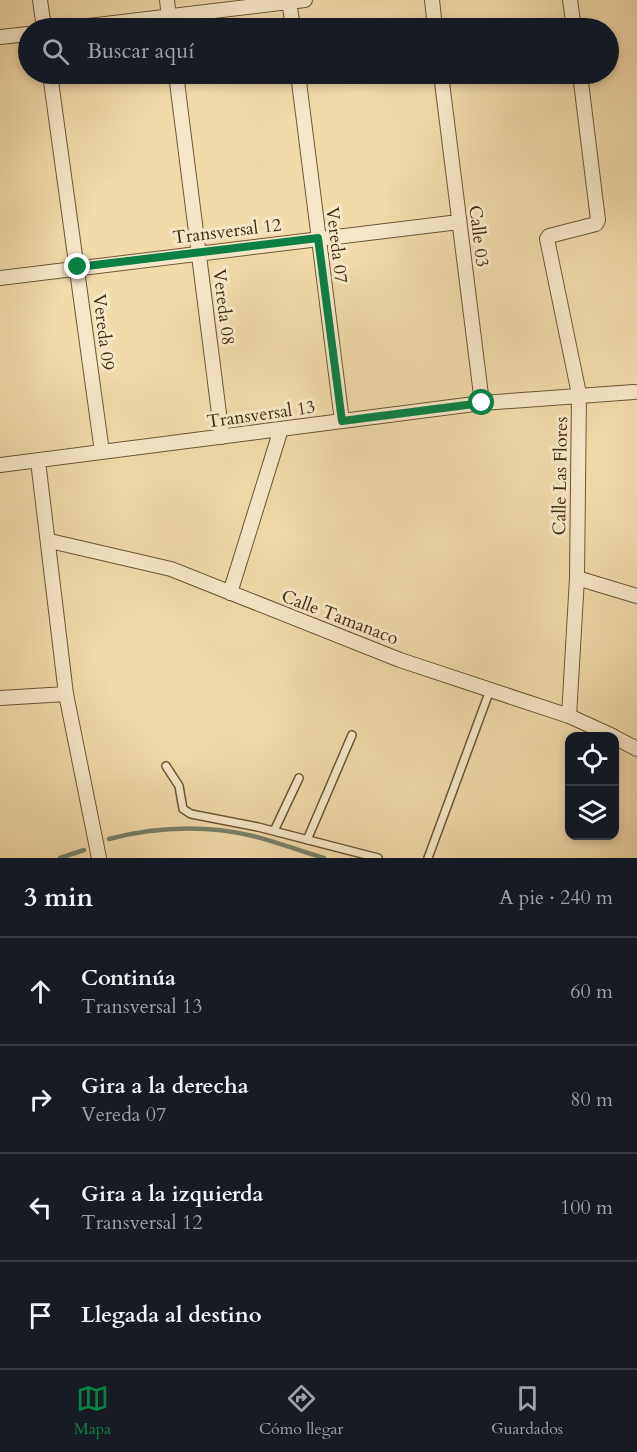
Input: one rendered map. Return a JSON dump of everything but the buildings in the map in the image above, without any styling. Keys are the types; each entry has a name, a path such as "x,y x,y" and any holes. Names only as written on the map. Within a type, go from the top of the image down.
{"street":[{"path":"40,0 43,18"},
{"path":"167,0 169,18"},
{"path":"193,18 305,0"},
{"path":"432,0 434,18"},
{"path":"570,0 573,18"},
{"path":"289,1 292,18"},
{"path":"0,37 18,35"},
{"name":"Vereda 09","path":"51,84 102,452"},
{"name":"Vereda 08","path":"177,84 222,437"},
{"name":"Vereda 07","path":"299,84 342,421"},
{"name":"Calle 03","path":"442,84 482,403"},
{"name":"Calle Las Flores","path":"569,716 577,578 579,394 547,239 549,236 596,224 598,220 580,84"},
{"name":"Transversal 12","path":"0,278 459,222"},
{"name":"Transversal 13","path":"0,465 482,403 636,391"},
{"path":"230,593 281,429"},
{"path":"38,461 50,541 66,694 99,858"},
{"name":"Calle Tamanaco","path":"50,541 171,570 400,660 569,716 603,732"},
{"path":"577,578 637,596"},
{"path":"0,698 66,694"},
{"name":"Calle Tamanaco","path":"619,740 637,749"}],"lane":[{"path":"428,858 490,690"},
{"path":"307,840 352,735"},
{"path":"166,766 179,786 183,810 191,814 274,831 378,858"},
{"path":"274,831 299,778"}],"waterway":[{"path":"109,839 163,830 217,830 253,836 324,858"},
{"path":"60,858 84,850"}],"route":[{"path":"78,267 318,238 342,421 482,403"}]}
